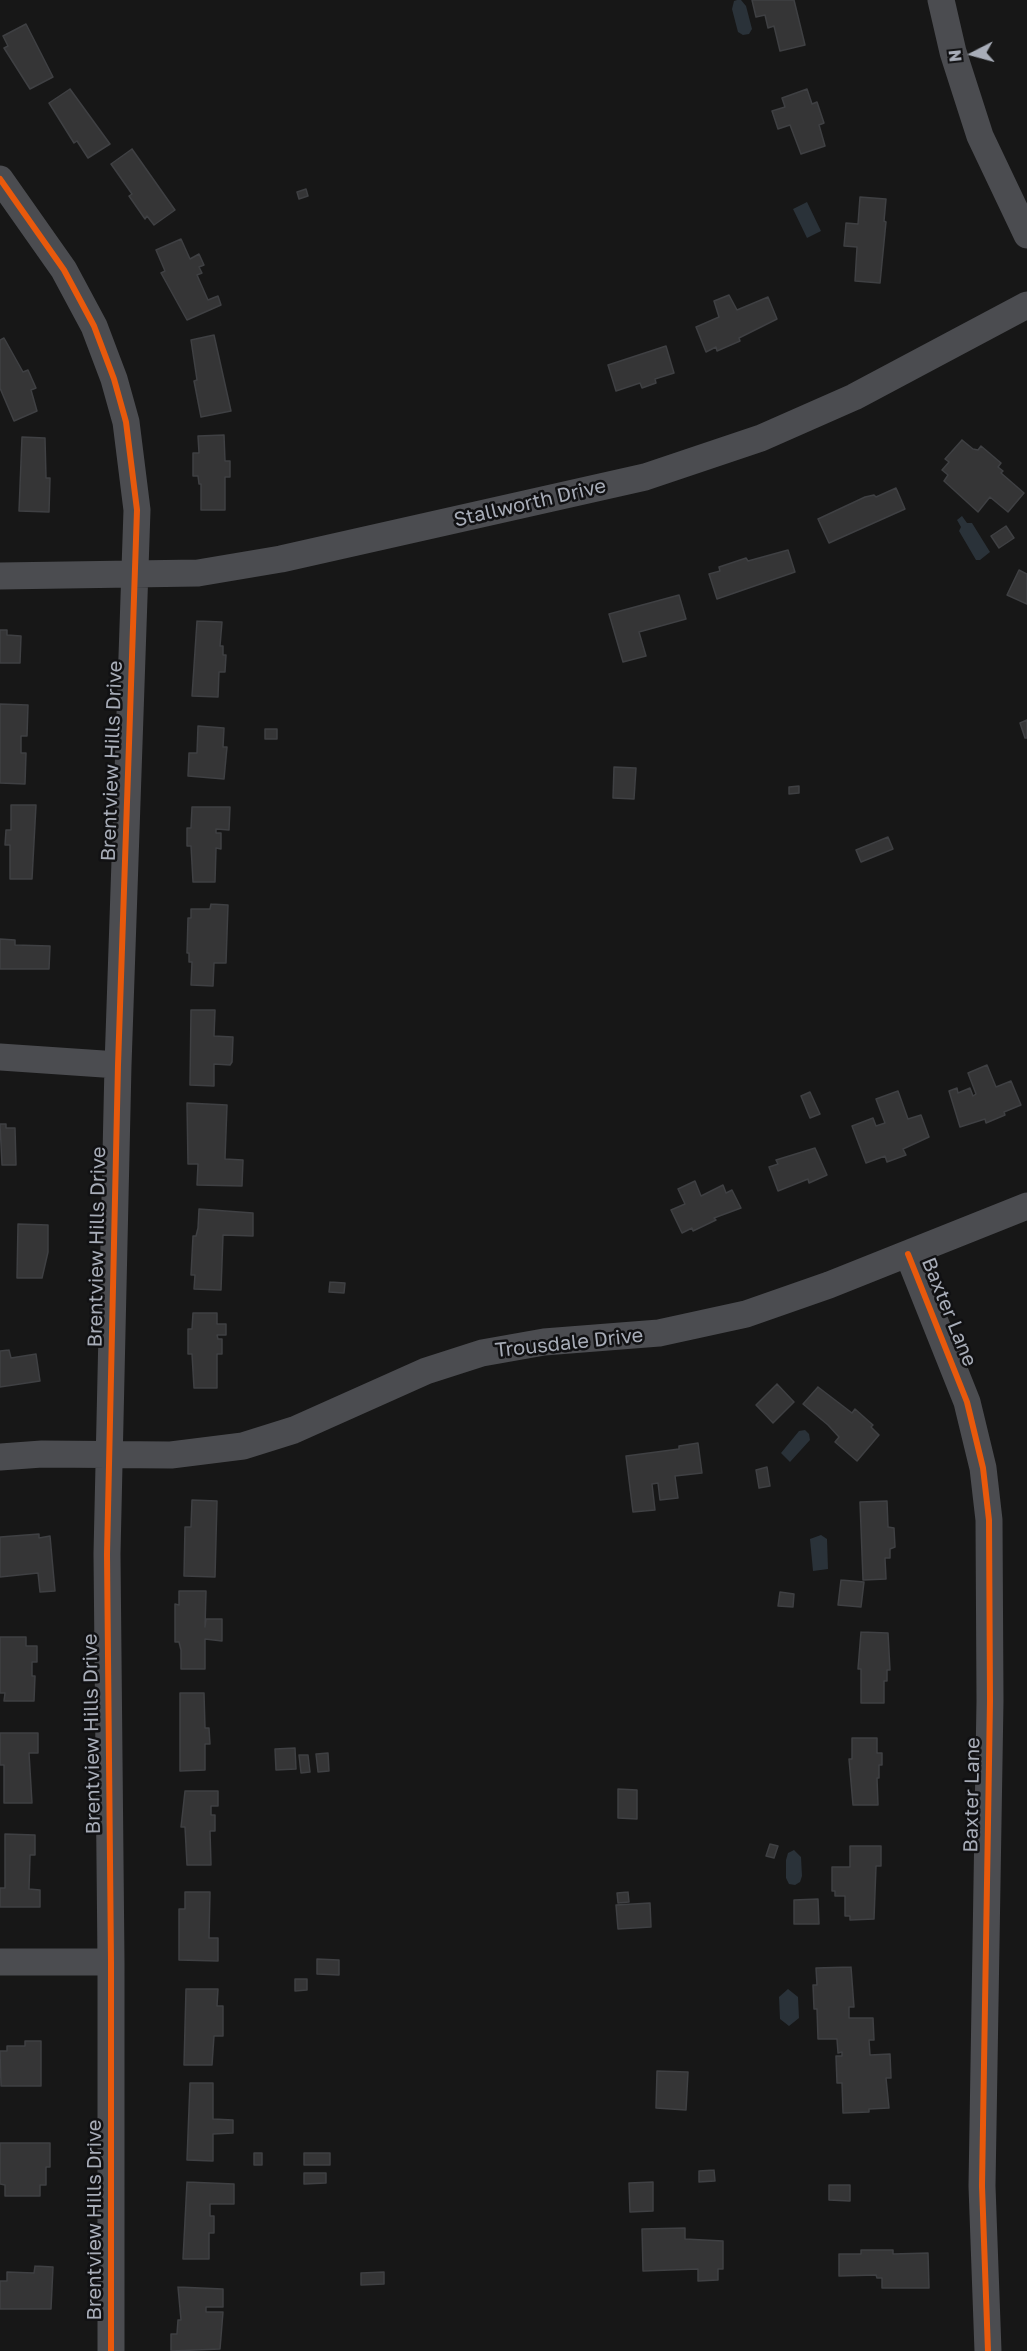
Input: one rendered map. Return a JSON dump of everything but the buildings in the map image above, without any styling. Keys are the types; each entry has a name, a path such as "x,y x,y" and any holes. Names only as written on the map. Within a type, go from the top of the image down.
{"street":[{"path":"941,0 953,52 980,136 1027,235"},
{"name":"Brentview Hills Drive","path":"0,179 76,291 94,326 114,379 126,422 137,510 118,1065 107,1554 111,1962 111,2351"},
{"name":"Stallworth Drive","path":"0,576 198,573 281,559 645,477 703,460 761,438 854,397 1027,305"},
{"path":"0,1057 118,1065"},
{"name":"Trousdale Drive","path":"0,1457 188,1454 243,1446 294,1430 404,1380 467,1357 521,1345 659,1334 718,1322 796,1297 1027,1206"},
{"name":"Baxter Lane","path":"908,1254 967,1402 981,1460 987,1503 990,1690 982,2186 988,2351"},
{"path":"0,1962 111,1962"}],"shaded area":[{"path":"741,0 746,6 752,29 749,34 743,35 738,32 732,9 734,1"},
{"path":"807,202 821,231 807,238 793,209"},
{"path":"962,516 967,523 972,523 990,552 980,560 976,560 959,531 961,527 957,520"},
{"path":"805,1430 810,1440 790,1462 781,1453 799,1431"},
{"path":"821,1535 827,1539 828,1569 813,1571 810,1539"},
{"path":"794,1850 801,1857 802,1876 800,1882 795,1885 789,1884 786,1878 788,1853"},
{"path":"788,1989 798,1997 799,2018 789,2026 780,2019 779,1997"}],"cycle path":[{"path":"0,179 64,270 94,326 114,379 126,422 137,510 118,1065 107,1554 111,1962 111,2351"},
{"path":"908,1254 967,1402 983,1468 989,1520 990,1701 982,2186 988,2351"}]}
